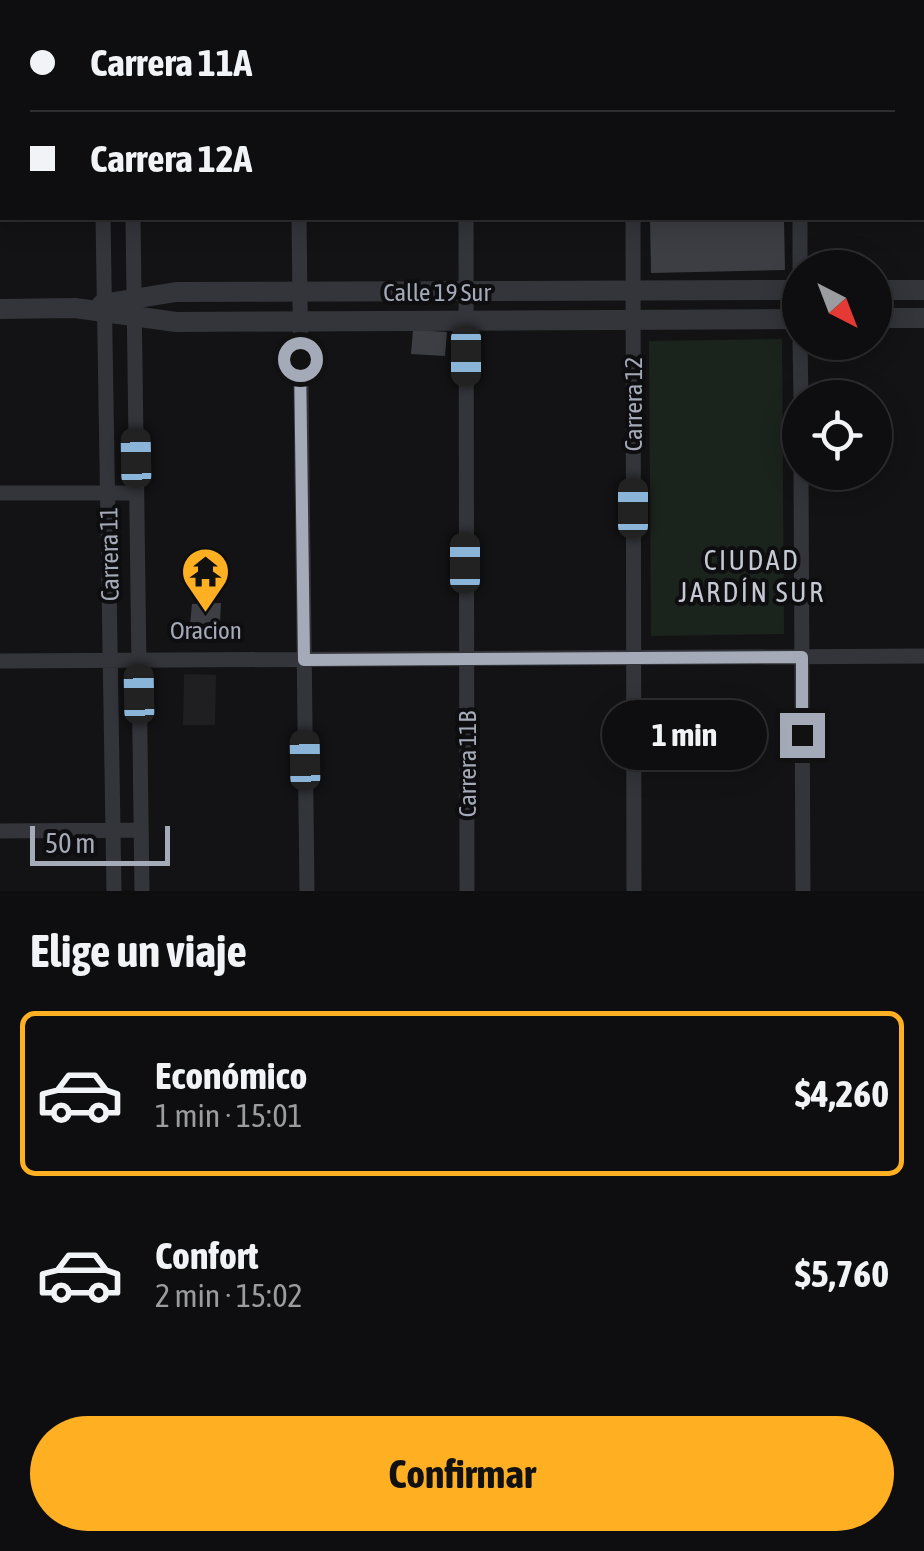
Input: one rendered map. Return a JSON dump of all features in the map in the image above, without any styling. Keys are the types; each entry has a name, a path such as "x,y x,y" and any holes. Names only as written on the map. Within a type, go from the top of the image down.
{"street":[{"name":"Carrera 11","path":"103,220 114,891"},
{"name":"Carrera 11","path":"133,220 142,891"},
{"path":"299,220 307,891"},
{"name":"Carrera 11B","path":"466,220 467,891"},
{"name":"Carrera 12","path":"634,220 634,891"},
{"path":"800,220 800,250"},
{"name":"Calle 19 Sur","path":"134,308 176,292 782,290"},
{"path":"892,290 924,290"},
{"name":"Calle 19 Sur","path":"0,308 134,308 176,322 782,319"},
{"path":"892,318 924,318"},
{"path":"801,490 803,891"},
{"path":"0,493 136,493"},
{"path":"0,661 924,656"},
{"path":"0,831 141,830"}],"shaded area":[{"path":"782,339 784,634 651,636 649,341"},
{"path":"184,674 216,675 215,725 183,725"}],"building":[{"path":"650,220 784,220 782,270 651,273"},
{"path":"413,330 447,332 445,356 411,354"},
{"name":"Oracion","path":"221,603 220,624 190,625 192,604"}],"place":[{"name":"Oracion","path":"206,614"}],"district":[{"name":"CIUDAD JARDÍN SUR","path":"752,576"}],"route":[{"path":"300,359 304,660 802,657 802,735"}]}
